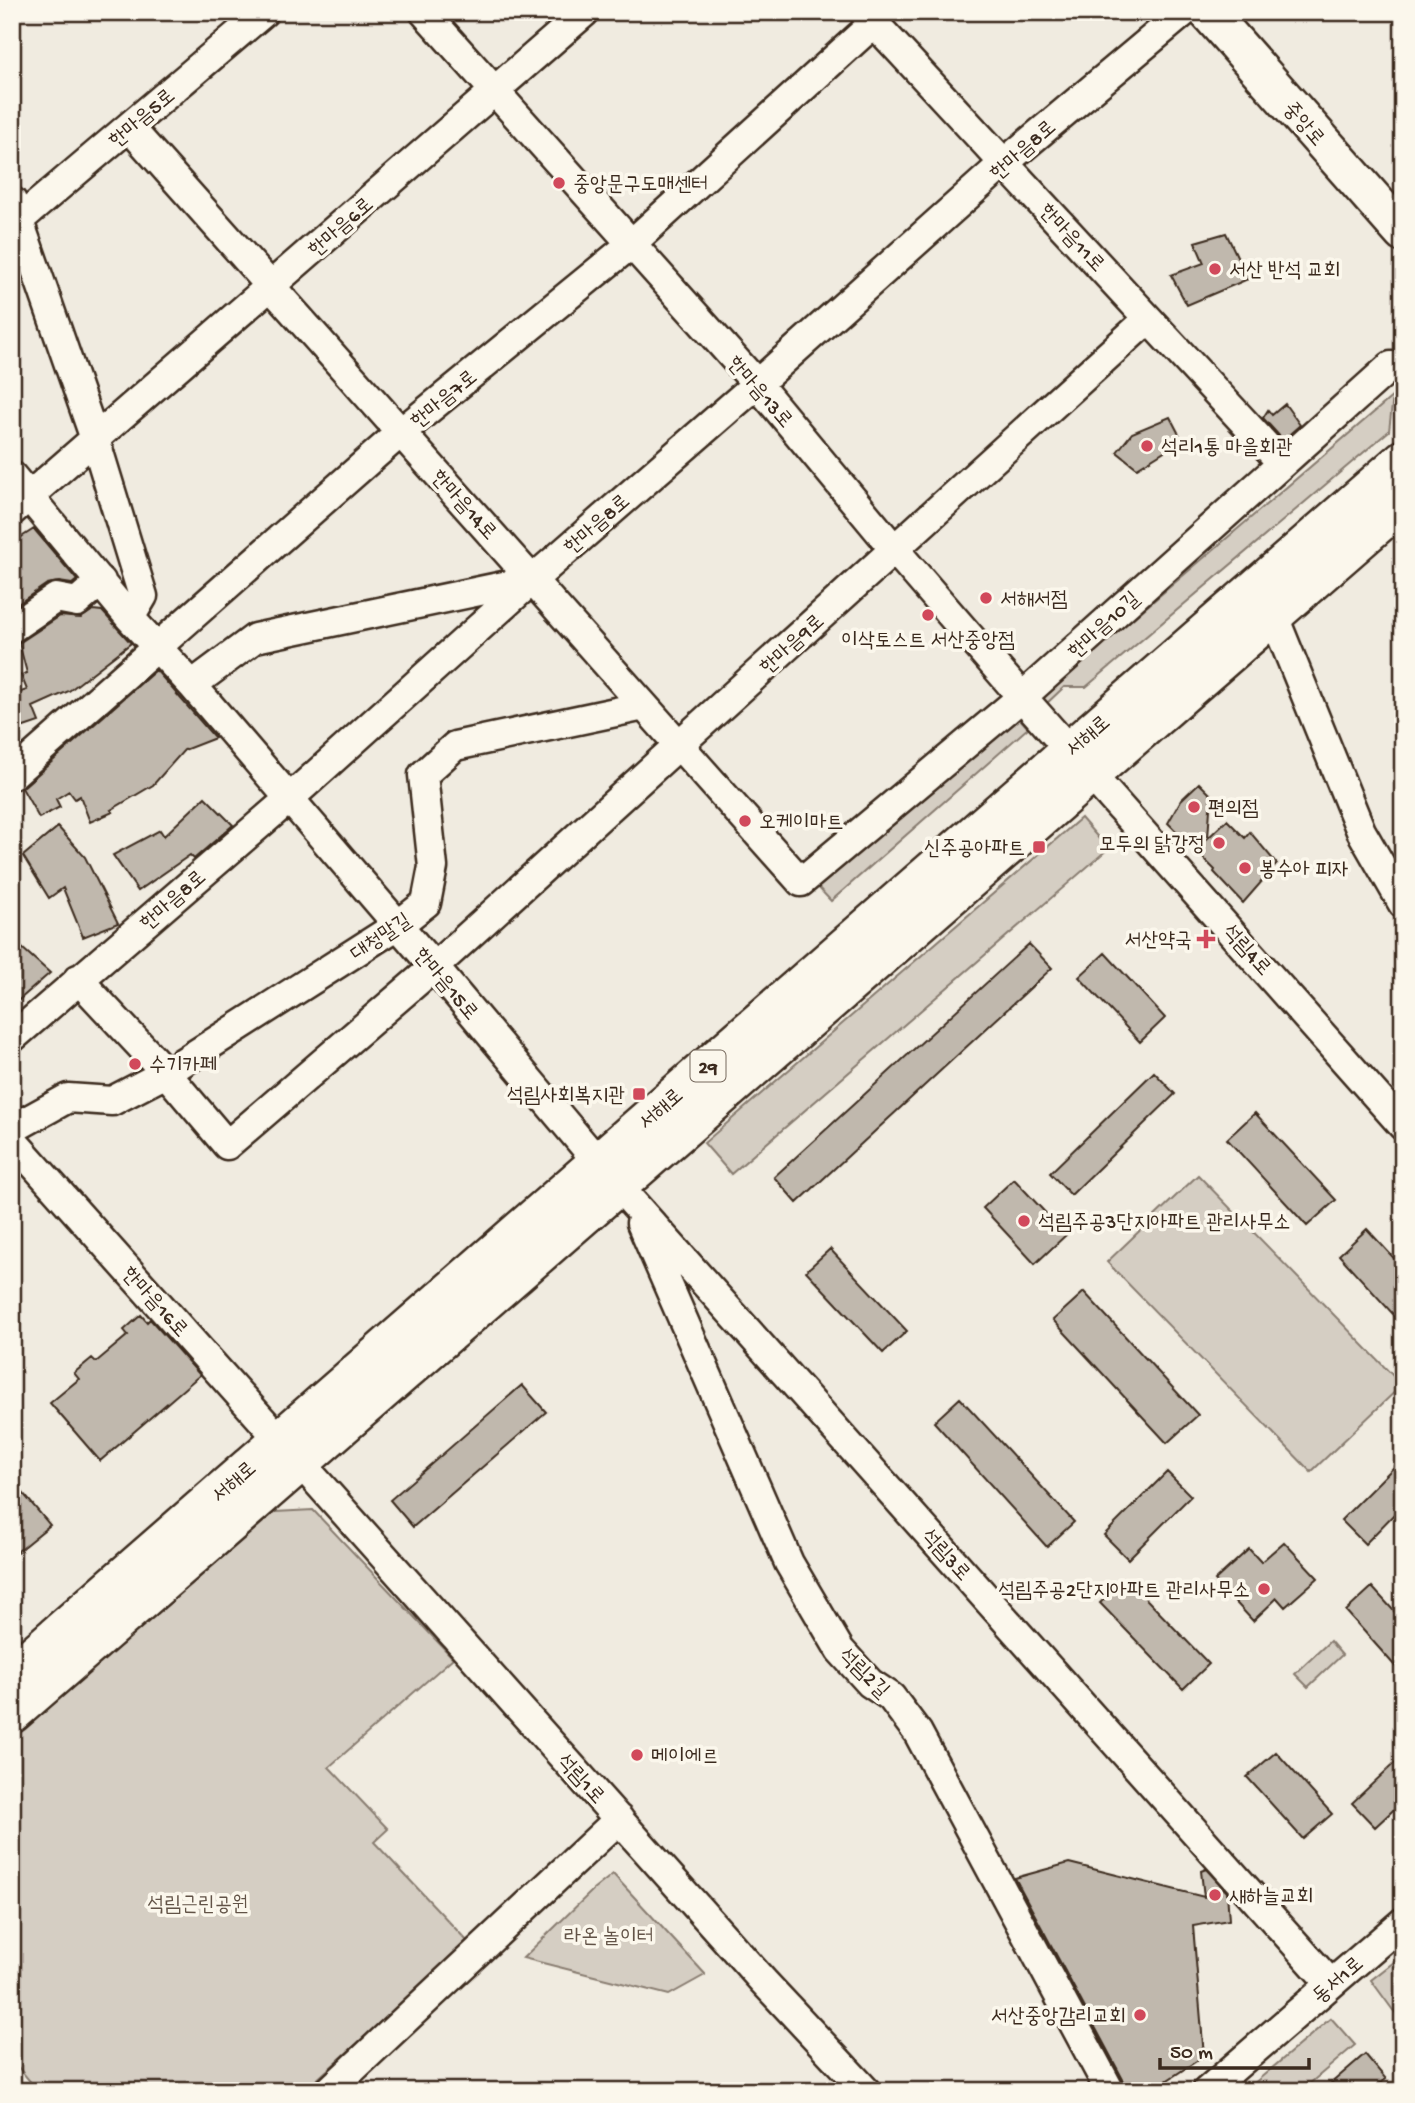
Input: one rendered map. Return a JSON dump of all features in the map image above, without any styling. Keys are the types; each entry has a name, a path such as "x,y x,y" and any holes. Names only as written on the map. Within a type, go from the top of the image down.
{"main road":[{"name":"중앙로","path":"1208,12 1403,233"},
{"name":"서해로","path":"12,1673 290,1451 616,1183 1081,762 1403,459"},
{"name":"서해로","path":"1081,762 1276,614 1403,503"},
{"name":"서해로","path":"12,1714 290,1451"}],"street":[{"name":"한마음5로","path":"14,216 129,127 264,12"},
{"name":"한마음13로","path":"424,12 757,384 894,549 1081,762"},
{"name":"한마음6로","path":"18,494 95,439 586,12"},
{"name":"한마음8로","path":"12,1038 290,798 1004,163 1184,12"},
{"name":"한마음11로","path":"869,18 1281,463"},
{"name":"한마음7로","path":"12,775 401,432 630,245 869,18"},
{"name":"한마음14로","path":"129,127 801,882"},
{"path":"14,216 95,439 143,596 131,618"},
{"name":"한마음9로","path":"166,1073 227,1145 434,967 1148,319"},
{"name":"한마음10길","path":"801,882 1022,697 1391,366 1403,367"},
{"name":"한마음15로","path":"18,494 101,581 192,685 616,1183"},
{"path":"192,685 256,638 532,580"},
{"path":"12,628 56,598 76,602 101,581"},
{"path":"1276,614 1279,629 1362,831 1403,904"},
{"name":"대청말길","path":"12,1129 68,1098 113,1101 166,1073 398,925 426,903 433,867 423,775 455,746 644,706"},
{"name":"석림4로","path":"1081,762 1403,1126"},
{"path":"78,979 166,1073"},
{"name":"한마음16로","path":"12,1140 290,1451"},
{"name":"석림3로","path":"616,1183 1331,1984"},
{"name":"석림2길","path":"616,1183 789,1563 840,1650 870,1683 891,1697 918,1733 1110,2091"},
{"name":"석림1로","path":"290,1451 762,1981 866,2091"},
{"path":"329,2091 618,1819"},
{"name":"동서1로","path":"1207,2091 1403,1922"}],"green space":[{"path":"1393,396 1389,431 1086,687 1064,687 1044,706 1040,698"},
{"path":"1012,710 1028,728 831,901 815,884"},
{"path":"1081,818 1108,849 731,1174 704,1143"},
{"path":"1198,1175 1402,1385 1311,1472 1107,1262"},
{"name":"석림근린공원","path":"313,1510 453,1658 329,1767 388,1829 374,1842 469,1943 304,2091 38,2091 12,2060 12,1739 275,1512"},
{"path":"1330,1641 1342,1655 1308,1687 1295,1674"},
{"name":"라온 놀이터","path":"613,1874 705,1975 669,1995 523,1958"},
{"path":"1403,1955 1403,2024 1371,1980"},
{"path":"1331,2018 1355,2045 1301,2091 1245,2091"}],"building":[{"name":"서산 반석 교회","path":"1226,233 1248,279 1187,305 1171,275 1204,263 1195,242"},
{"path":"1285,404 1300,425 1283,440 1263,418 1268,410 1272,415"},
{"name":"석리1통 마을회관","path":"1170,417 1182,440 1137,468 1117,452 1132,433"},
{"path":"34,529 77,580 72,584 47,584 12,608 12,543"},
{"path":"93,610 102,611 131,643 69,691 33,707 39,722 12,731 12,695 27,690 21,675 27,673 19,643 60,616 81,618"},
{"path":"156,670 215,738 184,750 153,785 111,810 113,812 90,822 80,796 75,799 69,791 56,799 60,807 39,818 22,788"},
{"path":"1199,783 1211,795 1208,838 1227,820 1245,838 1250,832 1277,864 1243,903 1215,870 1168,823 1181,800"},
{"path":"205,797 233,825 194,859 190,855 138,891 113,855 160,830 164,836"},
{"path":"58,827 85,857 118,923 83,937 63,888 49,898 23,856"},
{"path":"12,939 50,973 12,1006"},
{"path":"1029,944 1052,968 797,1203 774,1177"},
{"path":"1105,953 1165,1018 1140,1042 1079,977"},
{"path":"1154,1072 1175,1094 1071,1195 1050,1173"},
{"path":"1255,1113 1336,1200 1307,1226 1227,1139"},
{"name":"석림주공3단지아파트 관리사무소","path":"1014,1179 1066,1235 1035,1264 983,1208"},
{"path":"1367,1229 1403,1268 1403,1325 1339,1255"},
{"path":"830,1249 907,1331 883,1353 806,1271"},
{"path":"1084,1292 1198,1415 1167,1443 1053,1320"},
{"path":"141,1315 147,1322 150,1319 200,1375 100,1461 50,1403 79,1379 74,1373 92,1358 96,1362 128,1335 124,1330"},
{"path":"522,1385 546,1412 413,1527 390,1500"},
{"path":"960,1398 1074,1522 1047,1547 934,1422"},
{"path":"1403,1458 1403,1505 1365,1544 1341,1520"},
{"path":"1167,1472 1191,1496 1128,1559 1104,1535"},
{"path":"12,1480 50,1525 12,1556"},
{"name":"석림주공2단지아파트 관리사무소","path":"1284,1542 1318,1578 1285,1607 1277,1598 1253,1621 1215,1580 1249,1549 1261,1562"},
{"path":"1126,1578 1209,1664 1183,1689 1100,1603"},
{"path":"1372,1587 1403,1621 1403,1675 1346,1611"},
{"path":"1276,1752 1332,1814 1303,1839 1247,1777"},
{"path":"1403,1755 1403,1801 1375,1827 1352,1803"},
{"name":"서산중앙감리교회","path":"1069,1863 1204,1897 1201,1871 1206,1869 1227,1892 1229,1920 1193,1926 1204,2056 1151,2091 1127,2091 1015,1878"},
{"path":"1365,2054 1386,2079 1371,2091 1322,2091"}],"place":[{"name":"중앙문구도매센터","path":"559,183"},
{"name":"서산 반석 교회","path":"1215,269"},
{"name":"석리1통 마을회관","path":"1147,446"},
{"name":"서해서점","path":"986,598"},
{"name":"이삭토스트 서산중앙점","path":"928,615"},
{"name":"편의점","path":"1194,807"},
{"name":"오케이마트","path":"745,821"},
{"name":"모두의 닭강정","path":"1219,843"},
{"name":"신주공아파트","path":"1039,847"},
{"name":"봉수아 피자","path":"1245,868"},
{"name":"서산약국","path":"1206,939"},
{"name":"수기카페","path":"135,1064"},
{"name":"석림사회복지관","path":"639,1094"},
{"name":"석림주공3단지아파트 관리사무소","path":"1024,1221"},
{"name":"석림주공2단지아파트 관리사무소","path":"1264,1589"},
{"name":"메이에르","path":"637,1755"},
{"name":"새하늘교회","path":"1215,1895"},
{"name":"서산중앙감리교회","path":"1140,2015"}]}
